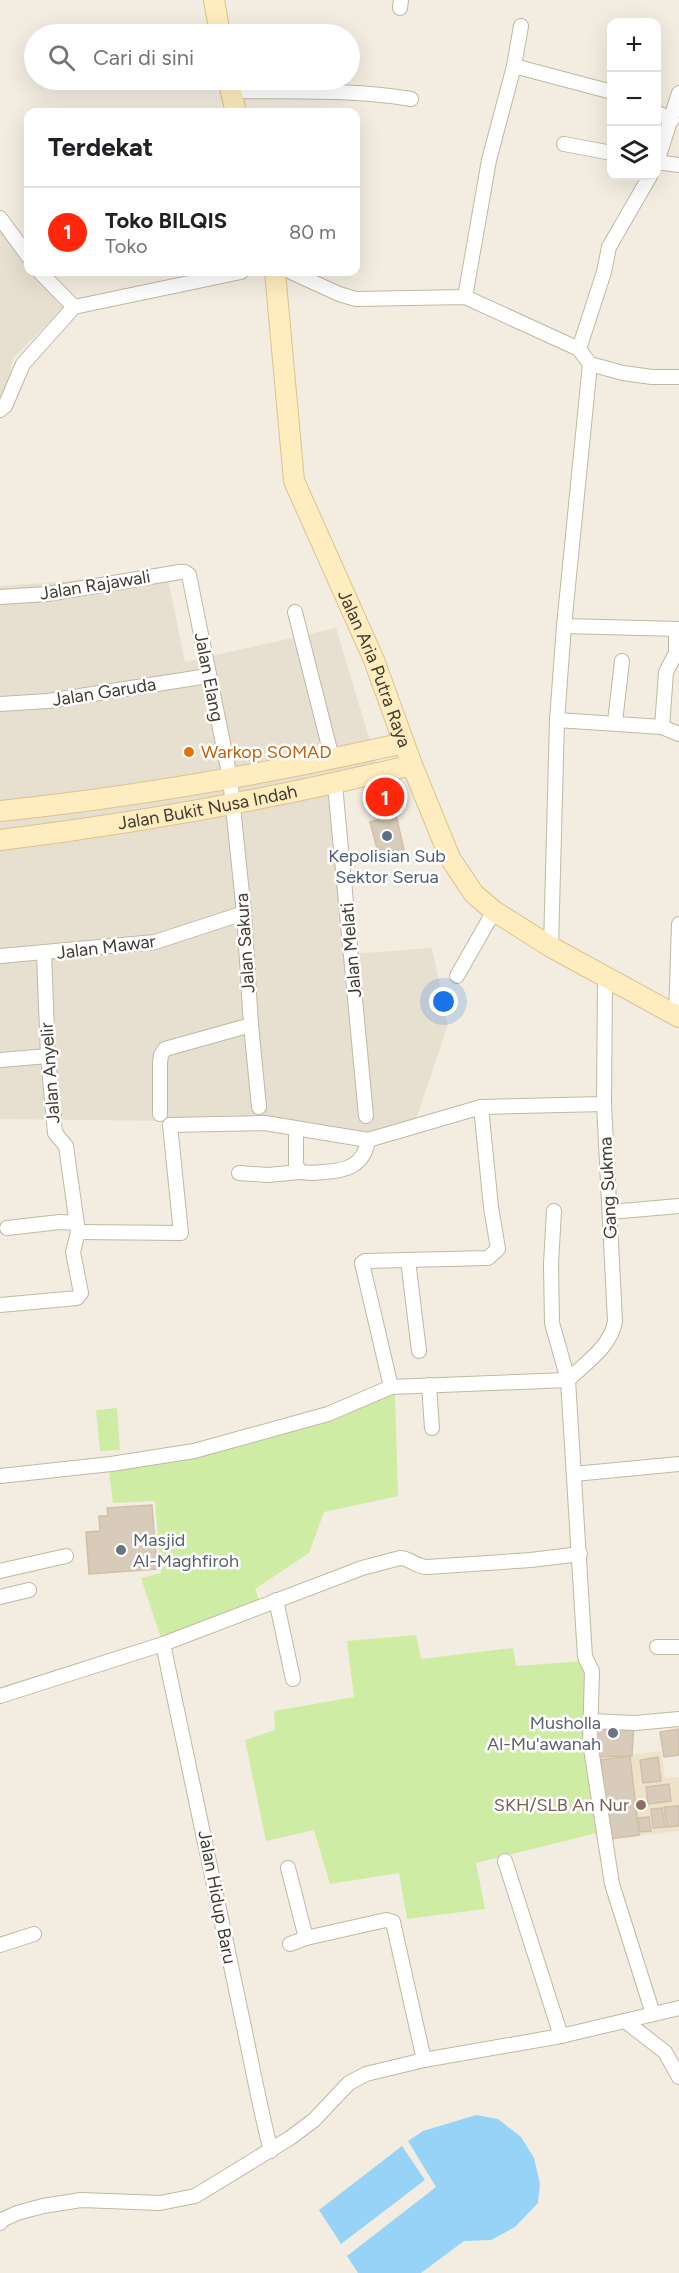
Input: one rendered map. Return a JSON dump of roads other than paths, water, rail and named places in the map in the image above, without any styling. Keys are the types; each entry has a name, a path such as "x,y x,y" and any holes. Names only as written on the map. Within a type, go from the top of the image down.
{"main road":[{"path":"214,0 218,24"},
{"path":"231,90 235,108"},
{"name":"Jalan Aria Putra Raya","path":"275,276 294,481 374,660 412,765 450,858 474,894 494,910 551,947 678,1017"},
{"name":"Jalan Bukit Nusa Indah","path":"0,811 74,804 230,778 404,743"},
{"name":"Jalan Bukit Nusa Indah","path":"0,840 233,805 335,785 412,765"}],"street":[{"path":"465,297 489,160 514,66 521,26"},
{"path":"514,66 607,91"},
{"path":"306,90 374,94 411,99"},
{"path":"661,152 679,93"},
{"path":"661,114 672,120"},
{"path":"564,144 607,152"},
{"path":"661,163 679,165"},
{"path":"579,349 604,272 609,247 648,180"},
{"path":"0,218 24,251"},
{"path":"44,276 74,307"},
{"path":"0,410 5,406 23,364 74,307 222,276"},
{"path":"300,276 339,294 356,299 465,297 579,349 590,364 642,375 679,376"},
{"path":"551,947 557,720 590,364"},
{"name":"Jalan Rajawali","path":"0,597 47,594 180,572 189,575"},
{"name":"Jalan Elang","path":"189,575 230,778"},
{"path":"295,612 332,758"},
{"path":"564,626 677,629 676,653 666,672 662,727"},
{"path":"615,722 622,661"},
{"name":"Jalan Garuda","path":"0,704 48,700 208,675"},
{"path":"557,720 615,722 662,727 679,734"},
{"name":"Jalan Sakura","path":"230,778 244,913 259,1107"},
{"name":"Jalan Melati","path":"335,785 366,1116"},
{"path":"457,976 494,910"},
{"name":"Jalan Mawar","path":"0,956 44,954 155,942 244,913"},
{"path":"678,1017 679,924"},
{"name":"Jalan Anyelir","path":"0,1305 76,1298 81,1293 73,1252 77,1227 66,1146 55,1132 48,1056 44,954"},
{"name":"Gang Sukma","path":"568,1380 608,1341 615,1322 604,1104 605,977"},
{"path":"160,1114 160,1063 165,1049 251,1025"},
{"path":"0,1060 48,1056"},
{"path":"7,1228 60,1222 77,1227 181,1233 170,1125 265,1123 368,1140 481,1107 604,1104"},
{"path":"392,1388 362,1267 365,1261 488,1258 498,1249 491,1208 481,1107"},
{"path":"296,1129 296,1164 300,1172"},
{"path":"239,1173 268,1175 341,1171 354,1167 364,1155 368,1140"},
{"path":"610,1212 679,1206"},
{"path":"554,1211 551,1264 552,1323 568,1380 585,1657 592,1671 590,1742 612,1884 653,2014"},
{"path":"408,1260 419,1351"},
{"path":"0,1476 111,1464 194,1451 328,1414 392,1388 568,1380"},
{"path":"429,1385 432,1428"},
{"path":"574,1474 679,1464"},
{"path":"0,1696 163,1644 362,1568 400,1558 406,1558 417,1565 427,1567 531,1560 580,1554"},
{"path":"0,1571 66,1556"},
{"path":"0,1598 29,1590"},
{"path":"276,1600 293,1679"},
{"name":"Jalan Hidup Baru","path":"163,1644 196,1792 260,2110 271,2151"},
{"path":"657,1647 679,1647"},
{"path":"590,1721 635,1723 679,1719"},
{"path":"505,1861 561,2036"},
{"path":"288,1868 306,1938"},
{"path":"290,1944 306,1938 386,1920 393,1922 424,2060"},
{"path":"0,1945 34,1934"},
{"path":"1,2220 43,2206 81,2200 160,2203 182,2199 205,2191 271,2151 314,2120 349,2083 366,2074 424,2060 561,2036 679,2008"},
{"path":"625,2021 665,2052 679,2077"}],"water":[{"path":"476,2115 498,2119 521,2137 534,2158 540,2184 538,2203 515,2227 491,2240 464,2241 421,2273 358,2273 347,2256 436,2187 408,2141 423,2131"},
{"path":"402,2146 425,2180 341,2244 319,2210"}],"place":[{"name":"Warkop SOMAD","path":"189,752"},
{"name":"Toko BILQIS","path":"385,797"},
{"name":"Kepolisian Sub Sektor Serua","path":"387,836"},
{"name":"Masjid Al-Maghfiroh","path":"121,1550"},
{"name":"Musholla Al-Mu'awanah","path":"613,1733"},
{"name":"SKH/SLB An Nur","path":"641,1805"}]}
